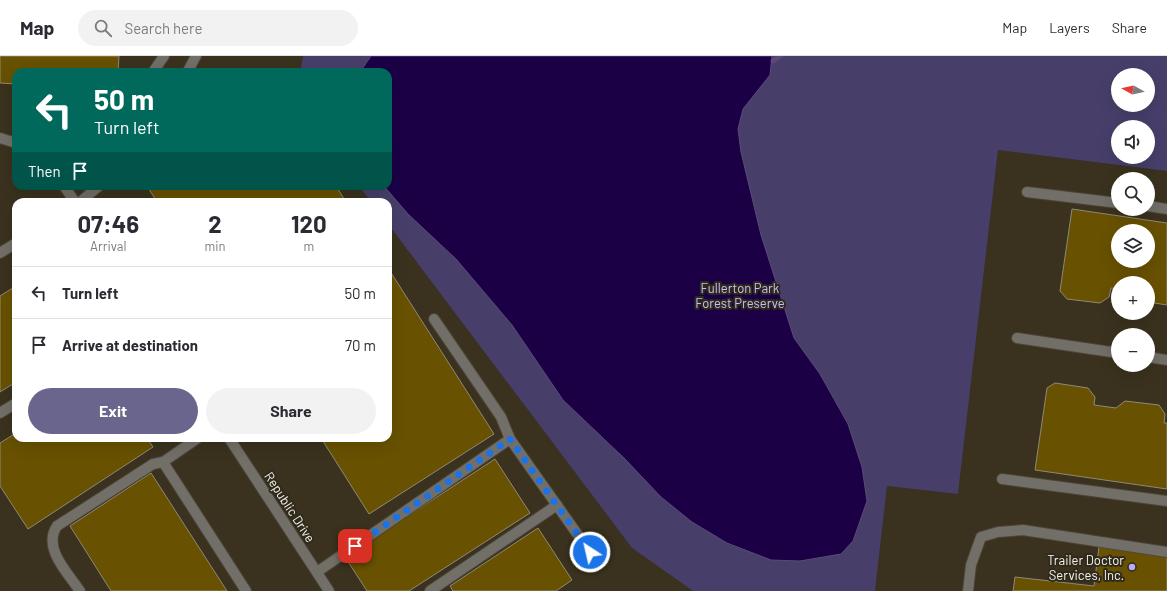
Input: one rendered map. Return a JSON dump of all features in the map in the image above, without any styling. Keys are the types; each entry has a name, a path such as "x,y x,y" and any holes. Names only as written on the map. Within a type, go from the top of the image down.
{"street":[{"path":"156,68 164,56"},
{"path":"190,68 196,56"},
{"path":"0,138 12,142"},
{"path":"85,198 94,190"},
{"path":"1027,192 1111,202"},
{"path":"1155,207 1167,209"},
{"path":"0,253 12,246"},
{"path":"434,319 501,417 510,439 590,552"},
{"path":"1017,338 1111,352"},
{"path":"1155,358 1167,360"},
{"path":"0,413 12,406"},
{"path":"317,572 510,439"},
{"path":"80,591 53,551 52,538 57,526 153,464 162,462 192,442"},
{"name":"Republic Drive","path":"232,442 329,591"},
{"path":"162,462 246,591"},
{"path":"1002,479 1167,501"},
{"path":"430,591 557,505"},
{"path":"968,591 971,565 981,537 998,532 1023,530 1167,552"}],"shaded area":[{"path":"0,56 303,56 301,68 12,68 12,190 362,190 368,198 12,198 12,442 392,442 392,229 632,548 693,591 0,591"},
{"path":"371,56 772,56 770,75 743,109 738,129 741,152 761,235 794,338 820,374 848,424 862,467 867,501 853,541 841,554 800,561 771,560 727,543 692,522 661,497 625,459 563,400 512,325 456,259 408,214 387,190 392,190 392,68 363,68"},
{"path":"998,150 1167,171 1167,591 875,591 887,486 958,494"}],"green space":[{"name":"Fullerton Park Forest Preserve","path":"303,56 1167,56 1167,171 998,150 958,494 887,486 875,591 693,591 632,548 392,229 392,198 368,198 362,190 392,190 392,68 301,68"}],"building":[{"path":"0,56 119,56 118,68 12,68 12,84 0,83"},
{"path":"150,190 338,190 344,198 154,198"},
{"path":"1072,209 1111,215 1111,216 1167,223 1167,305 1155,303 1155,276 1111,276 1109,297 1100,303 1067,299 1060,291"},
{"path":"392,274 494,434 369,514 324,442 392,442"},
{"path":"12,288 12,384 0,392 0,296"},
{"path":"1055,383 1088,388 1095,397 1094,405 1116,408 1125,401 1159,405 1165,414 1164,423 1167,423 1167,489 1035,470 1047,388"},
{"path":"12,436 12,442 150,442 153,447 28,529 0,486 0,443"},
{"path":"495,459 530,513 409,591 367,591 345,557"},
{"path":"151,473 227,591 111,591 70,526"},
{"path":"538,528 572,580 556,591 453,591 450,586"},
{"name":"Trailer Doctor Services, Inc.","path":"1099,547 1167,557 1167,591 1013,591 1015,577 1094,586"}],"waterway":[{"path":"773,61 780,56"}],"place":[{"name":"Trailer Doctor Services, Inc.","path":"1132,567"}],"route":[{"path":"355,546 510,439 590,552"}]}
